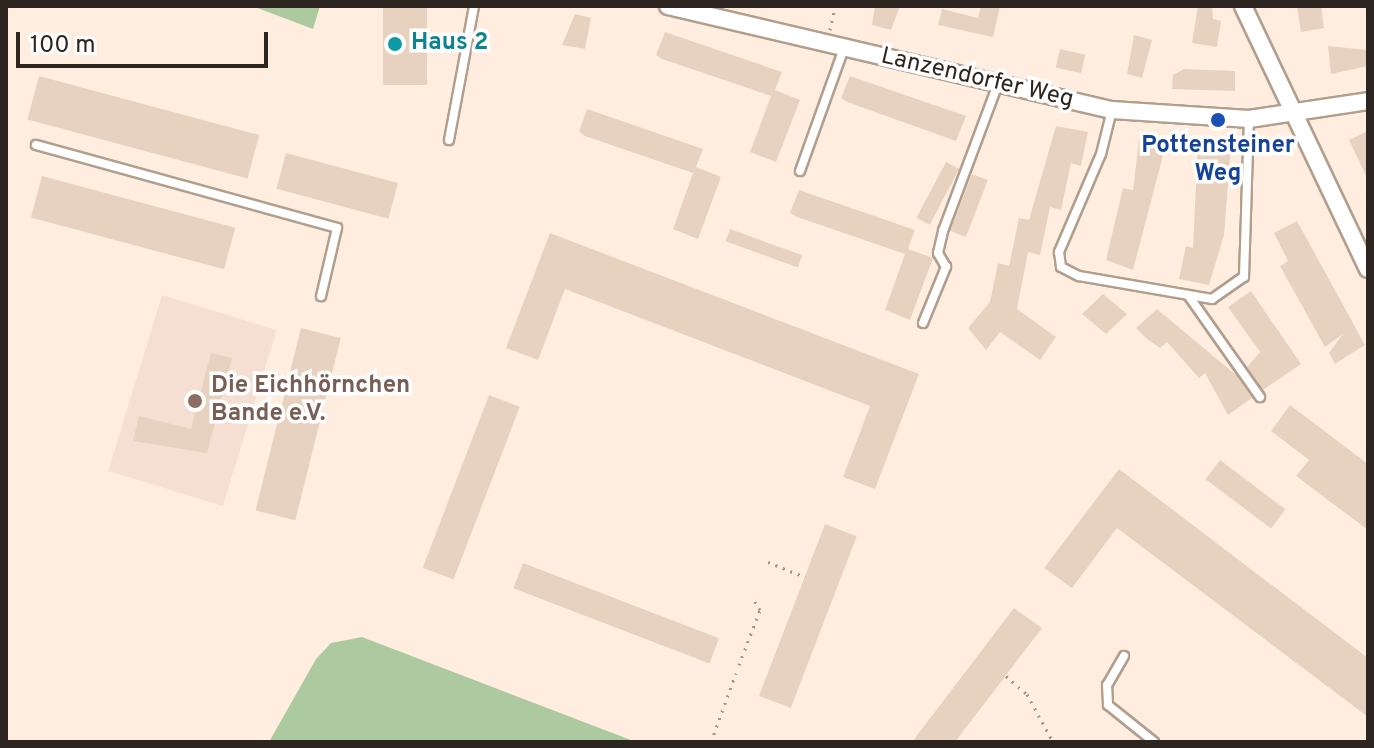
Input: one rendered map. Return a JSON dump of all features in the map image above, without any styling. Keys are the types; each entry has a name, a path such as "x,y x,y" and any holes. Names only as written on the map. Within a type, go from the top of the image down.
{"street":[{"name":"Lanzendorfer Weg","path":"668,6 1112,110 1249,119 1368,101"},
{"path":"1243,6 1290,115 1368,269"}],"lane":[{"path":"449,140 474,6"},
{"path":"800,171 836,46"},
{"path":"923,323 946,267 938,253 943,231 998,84"},
{"path":"1112,110 1101,154 1059,252 1061,267 1212,299 1244,277 1249,119"},
{"path":"36,145 337,228 321,296"},
{"path":"1188,295 1260,397"},
{"path":"1124,656 1107,685 1108,705 1154,742"}],"path":[{"path":"835,6 836,46"},
{"path":"768,562 805,577"},
{"path":"739,665 760,610 754,600"},
{"path":"711,742 736,673"},
{"path":"1006,676 1027,694 1053,742"}],"shaded area":[{"name":"Die Eichhörnchen Bande e.V.","path":"162,295 277,330 223,506 108,471"}],"green space":[{"path":"252,6 320,6 313,29"},
{"path":"362,637 636,742 269,742 316,659 331,643"}],"building":[{"name":"Haus 2","path":"383,6 427,6 427,85 383,85"},
{"path":"875,6 900,6 891,30 872,25"},
{"path":"981,6 1000,6 993,37 938,25 942,9 978,18"},
{"path":"1198,6 1212,6 1213,19 1221,21 1217,47 1192,43"},
{"path":"1297,6 1321,6 1324,28 1301,32"},
{"path":"575,14 591,18 585,49 562,45"},
{"path":"665,32 782,72 775,90 800,100 776,162 750,152 771,96 662,59 656,55"},
{"path":"1134,35 1152,40 1142,78 1127,74"},
{"path":"1328,46 1368,50 1368,66 1331,74"},
{"path":"1060,49 1085,55 1081,73 1056,68"},
{"path":"1184,69 1235,71 1235,91 1172,89 1173,75"},
{"path":"39,76 259,135 248,178 27,119"},
{"path":"850,76 966,116 956,141 847,102 841,98"},
{"path":"587,109 703,149 696,167 721,177 698,239 673,229 693,173 585,136 579,132"},
{"path":"1056,126 1088,132 1081,166 1071,163 1061,210 1050,207 1040,255 1028,252 1017,309 1056,337 1040,360 1000,332 986,350 968,328 990,302 998,263 1009,266 1019,218 1029,220"},
{"path":"1368,131 1368,180 1349,140"},
{"path":"1139,140 1166,144 1133,270 1106,260 1123,188 1133,190"},
{"path":"1198,143 1231,146 1224,235 1209,285 1179,279 1186,246 1193,248"},
{"path":"286,153 398,183 388,219 276,189"},
{"path":"946,162 959,169 930,225 916,218"},
{"path":"972,174 988,180 966,237 950,231"},
{"path":"42,176 235,228 224,269 31,218"},
{"path":"799,190 915,230 908,249 933,258 910,320 885,310 905,254 790,213"},
{"path":"1297,221 1365,345 1335,364 1329,353 1343,334 1325,347 1280,266 1288,261 1274,233"},
{"path":"730,229 802,255 798,268 726,241"},
{"path":"550,233 919,374 875,489 843,477 870,406 565,289 538,360 506,348"},
{"path":"1251,291 1301,364 1263,390 1247,367 1260,352 1228,307"},
{"path":"1103,294 1127,314 1106,334 1082,314"},
{"path":"1157,309 1236,375 1252,398 1228,415 1205,373 1199,378 1167,342 1160,348 1136,328"},
{"path":"301,328 341,338 295,520 256,510"},
{"path":"211,353 232,358 207,453 133,441 139,416 191,429"},
{"path":"489,395 520,407 454,580 423,568"},
{"path":"1290,405 1368,464 1368,530 1296,476 1309,460 1271,431"},
{"path":"1220,460 1285,509 1271,529 1206,479"},
{"path":"1119,469 1368,658 1368,717 1117,528 1072,588 1044,568"},
{"path":"825,524 857,536 791,708 759,696"},
{"path":"523,563 719,638 709,663 513,588"},
{"path":"1014,608 1042,628 955,742 912,742"}],"place":[{"name":"Haus 2","path":"395,44"},
{"name":"Pottensteiner Weg","path":"1218,120"},
{"name":"Die Eichhörnchen Bande e.V.","path":"195,401"}]}
